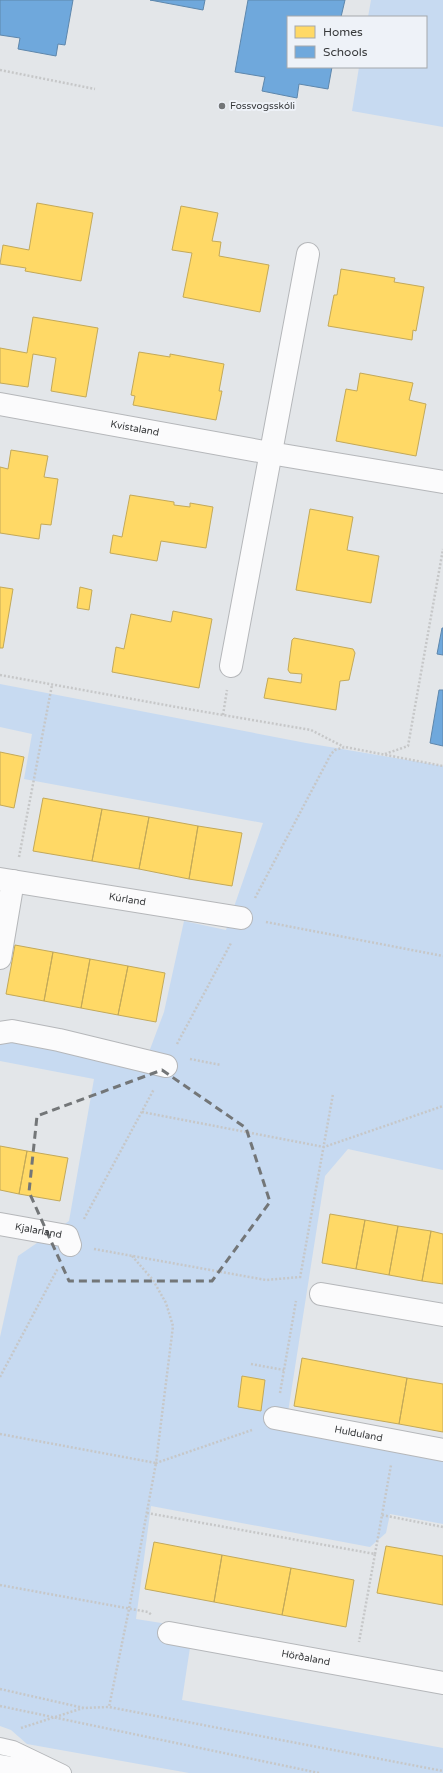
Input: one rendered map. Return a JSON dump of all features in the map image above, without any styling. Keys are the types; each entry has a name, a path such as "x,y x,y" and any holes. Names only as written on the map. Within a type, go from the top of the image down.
{"street":[{"path":"231,666 308,254"},
{"name":"Kvistaland","path":"0,404 270,453 443,482"},
{"path":"0,958 6,880"},
{"name":"Kúrland","path":"6,880 251,919"},
{"path":"0,1033 12,1031 166,1066"},
{"name":"Kjalarland","path":"0,1224 67,1236 70,1245"},
{"path":"321,1294 443,1315"},
{"name":"Hulduland","path":"275,1418 443,1450"},
{"name":"Hörðaland","path":"169,1633 443,1683"},
{"path":"0,1766 42,1773"}],"lane":[{"path":"0,1746 13,1749 63,1773"}],"path":[{"path":"0,70 95,89"},
{"path":"443,549 408,746 382,755 443,766"},
{"path":"0,675 311,730 344,747"},
{"path":"6,880 23,841 52,685"},
{"path":"251,919 443,956"},
{"path":"186,1058 220,1065"},
{"path":"299,1285 333,1094"},
{"path":"142,1112 324,1147 443,1106"},
{"path":"70,1245 266,1280 300,1277"},
{"path":"108,1707 129,1609 156,1463 173,1326 166,1303 153,1280 132,1256"},
{"path":"0,1434 156,1463 273,1422 275,1418 296,1300"},
{"path":"251,1364 284,1370"},
{"path":"354,1667 393,1458"},
{"path":"147,1513 375,1554"},
{"path":"382,1515 443,1527"},
{"path":"0,1585 148,1612 169,1633"},
{"path":"0,1689 84,1708"},
{"path":"0,1706 319,1773"},
{"path":"15,1729 84,1708 108,1707 443,1771"}],"highlighted area":[{"path":"162,1070 246,1128 270,1202 212,1281 69,1281 29,1192 37,1116"}],"shaded area":[{"path":"371,0 443,0 443,127 352,111 359,68 427,68 427,16 368,16"},
{"path":"0,684 306,743 443,766 443,1170 348,1149 325,1176 288,1412 443,1440 443,1524 390,1514 386,1533 370,1547 151,1506 136,1619 193,1628 182,1700 443,1748 443,1773 189,1773 27,1744 11,1730 0,1726 0,1337 18,1256 69,1221 94,1079 0,1061 0,1025 149,1052 164,1012 184,921 226,930 263,823 24,779 32,734 0,727"}],"building: Homes":[{"path":"37,203 93,213 81,281 25,271 26,268 0,264 3,245 29,250"},
{"path":"181,206 218,213 212,241 221,242 219,256 269,265 260,312 183,297 192,253 172,250"},
{"path":"341,269 395,278 394,282 424,287 416,331 413,330 412,340 328,326 334,295 337,295"},
{"path":"33,317 98,328 86,397 51,391 56,358 33,354 28,387 0,383 0,348 27,353"},
{"path":"139,352 170,357 170,354 224,364 219,391 222,391 216,420 133,405 135,396 131,395"},
{"path":"360,373 413,383 409,400 426,404 416,456 336,441 346,389 357,391"},
{"path":"11,450 48,456 44,477 58,479 51,525 41,524 39,539 0,533 0,467 8,469"},
{"path":"130,495 174,502 174,505 190,507 190,503 213,507 206,548 161,541 157,561 110,553 113,535 122,537"},
{"path":"310,509 353,517 347,550 379,556 371,603 296,590"},
{"path":"0,587 13,589 3,648 0,648"},
{"path":"80,587 92,590 89,610 77,608"},
{"path":"173,611 212,619 199,688 112,672 116,647 124,649 131,614 171,622"},
{"path":"294,638 353,649 355,653 349,680 340,681 336,710 264,698 268,678 301,683 302,674 290,673 288,670 292,640"},
{"path":"0,752 24,757 14,808 0,805"},
{"path":"43,798 102,809 92,861 33,851"},
{"path":"102,809 149,817 139,869 92,861"},
{"path":"149,817 198,826 189,879 139,869"},
{"path":"198,826 242,833 232,886 189,879"},
{"path":"15,945 53,952 44,1001 6,994"},
{"path":"53,952 90,959 81,1008 44,1001"},
{"path":"90,959 128,966 118,1015 81,1008"},
{"path":"128,966 165,973 156,1022 118,1015"},
{"path":"0,1146 27,1151 19,1194 0,1190"},
{"path":"27,1151 68,1158 60,1201 19,1194"},
{"path":"330,1214 365,1220 356,1269 322,1263"},
{"path":"365,1220 398,1226 389,1275 356,1269"},
{"path":"398,1226 431,1231 422,1281 389,1275"},
{"path":"431,1231 443,1234 443,1284 422,1281"},
{"path":"302,1358 407,1378 399,1424 294,1406"},
{"path":"242,1376 265,1380 261,1411 238,1407"},
{"path":"407,1378 443,1384 443,1432 399,1424"},
{"path":"154,1542 222,1555 214,1602 145,1589"},
{"path":"386,1546 443,1556 443,1605 377,1593"},
{"path":"222,1555 291,1568 282,1615 214,1602"},
{"path":"291,1568 354,1580 346,1627 282,1615"}],"building: Schools":[{"path":"0,0 73,0 65,45 58,44 56,56 18,49 20,38 0,35"},
{"path":"150,0 205,0 203,10"},
{"path":"248,0 345,0 341,16 287,16 287,68 332,68 328,89 299,84 297,98 262,91 265,77 235,72"},
{"path":"443,628 443,655 437,654"},
{"path":"439,690 443,690 443,746 430,743"}],"place":[{"name":"Fossvogsskóli","path":"222,106"}]}
